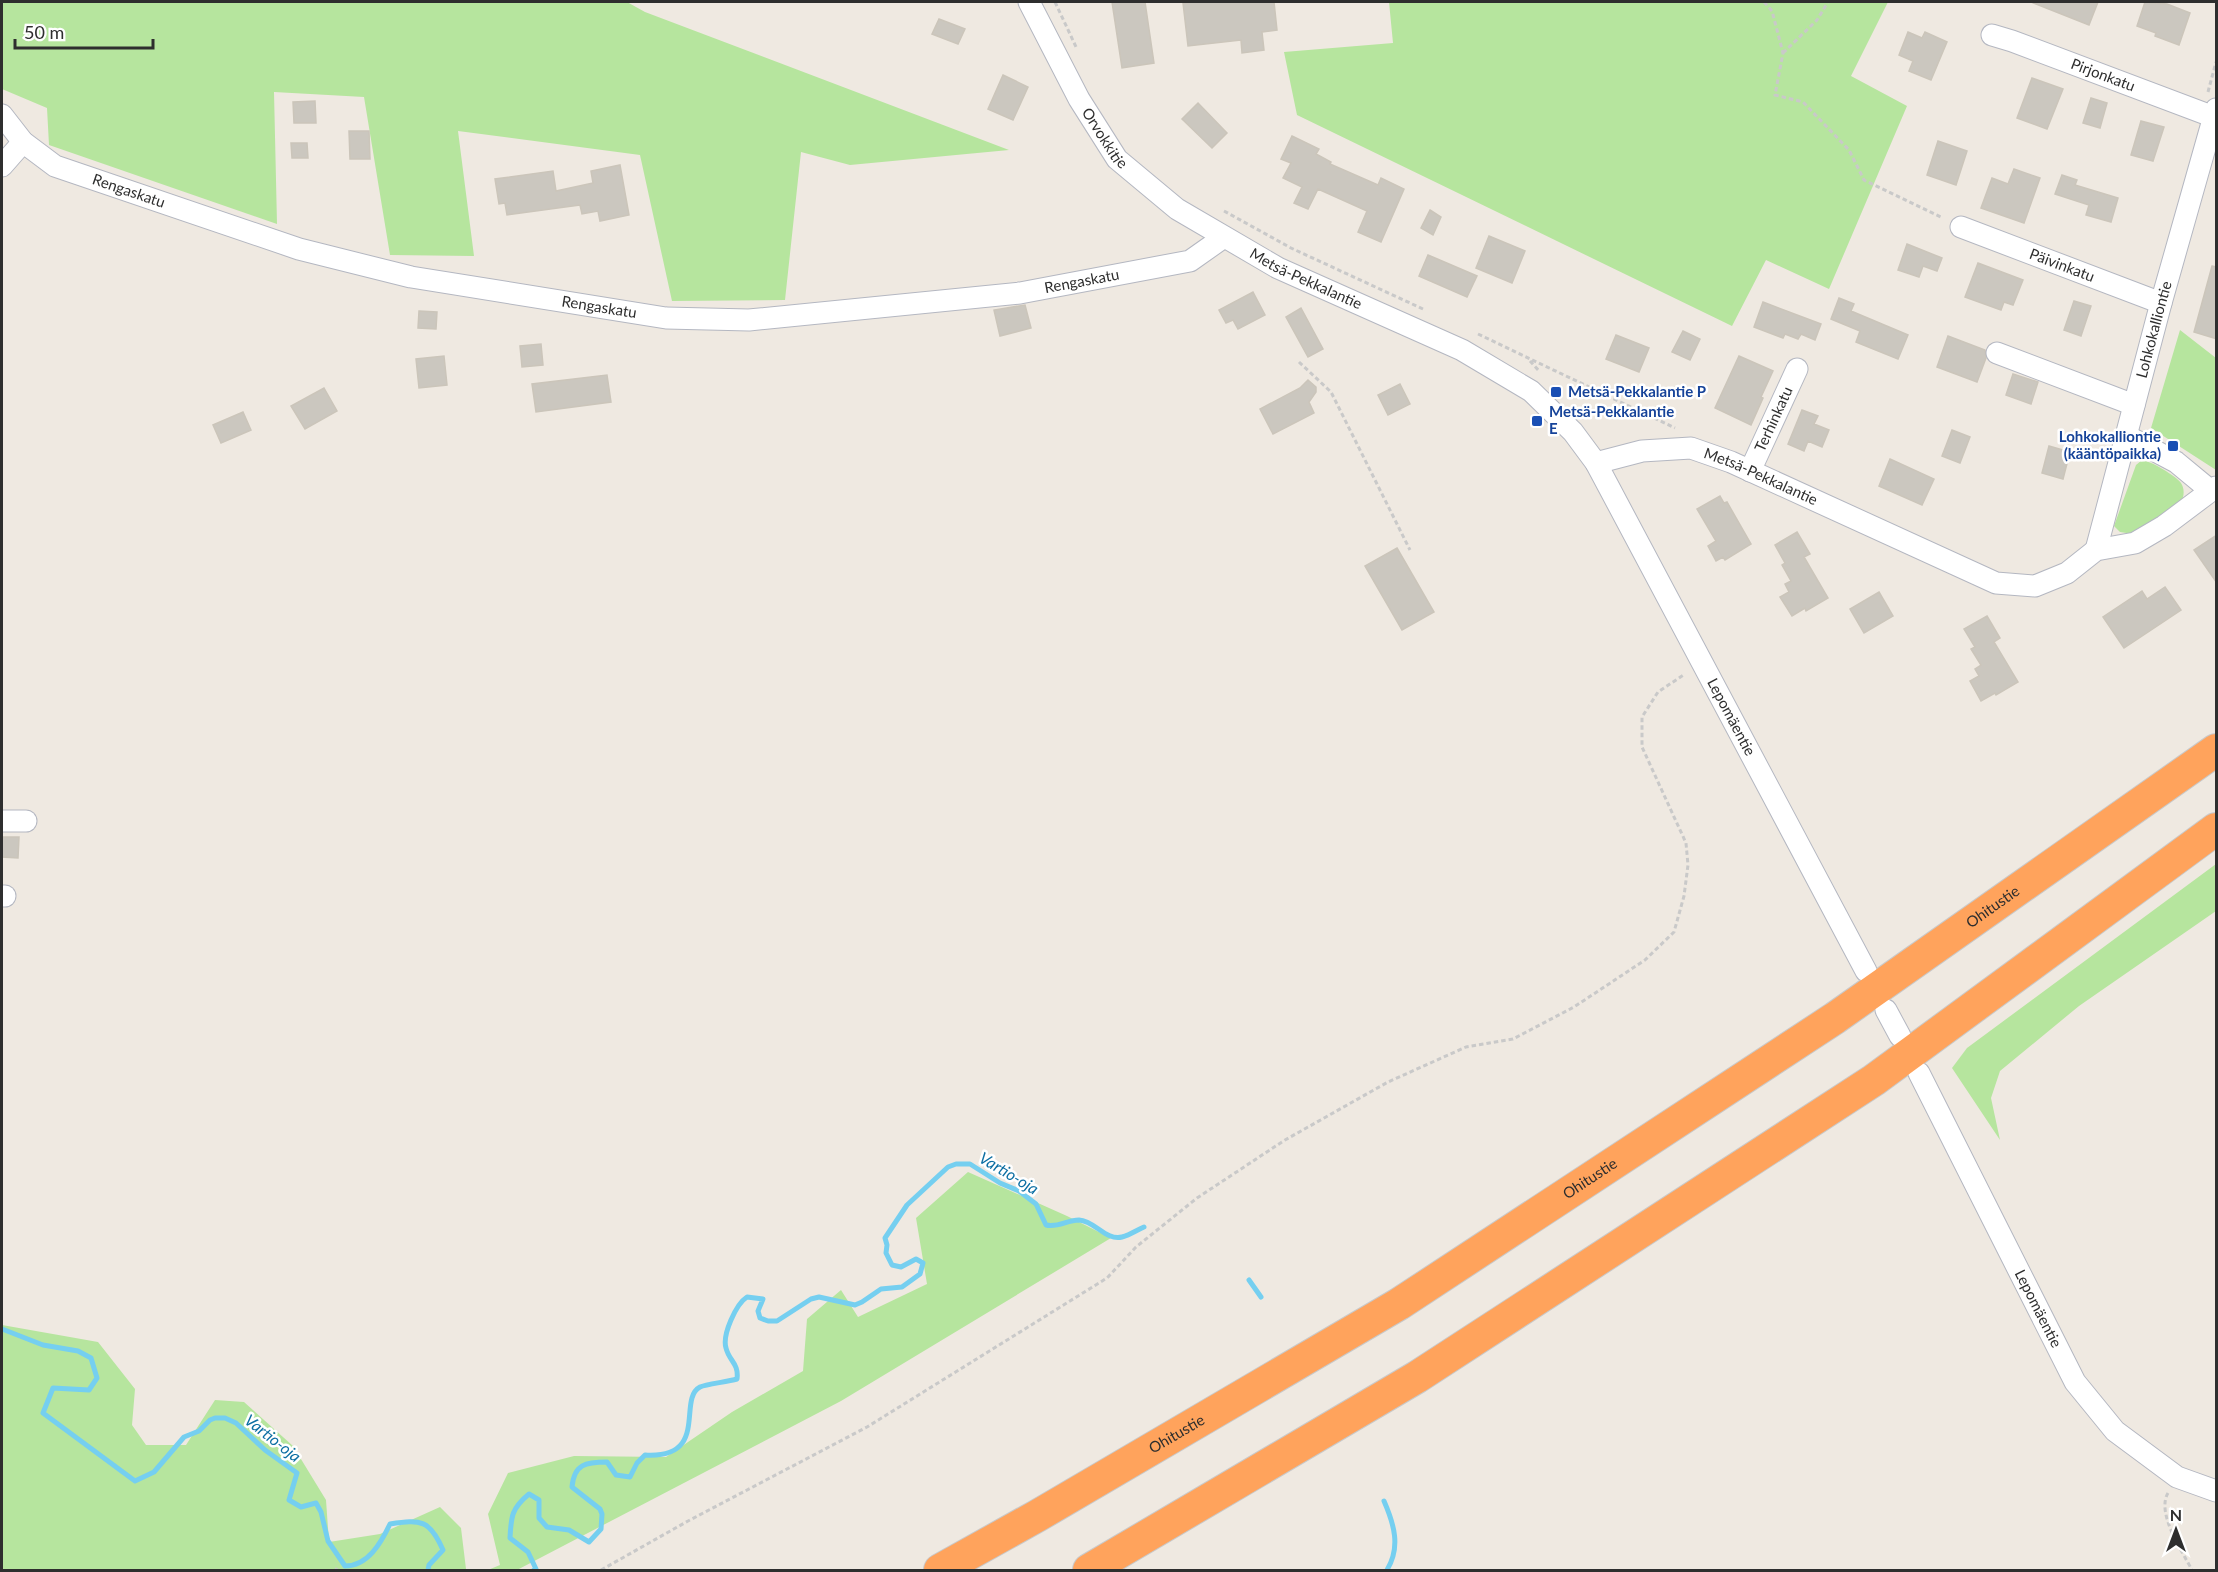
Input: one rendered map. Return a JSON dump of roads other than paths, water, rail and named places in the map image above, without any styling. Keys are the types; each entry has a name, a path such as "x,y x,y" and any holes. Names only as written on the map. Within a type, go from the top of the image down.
{"highway":[{"name":"Ohitustie","path":"940,1570 1037,1516 1400,1304 1835,1018 2217,750"},
{"path":"1089,1570 1417,1377 1874,1080 2217,829"}],"street":[{"name":"Orvokkitie","path":"1029,2 1079,99 1117,159 1177,209 1224,237"},
{"name":"Pirjonkatu","path":"1992,35 2211,113"},
{"name":"Lohkokalliontie","path":"2096,550 2211,113"},
{"name":"Rengaskatu","path":"2,115 23,142 55,165 299,249 411,277 666,318 749,320 1020,293 1190,261 1224,237"},
{"path":"2,166 23,142"},
{"name":"Päivinkatu","path":"1961,227 2161,303"},
{"name":"Metsä-Pekkalantie","path":"1224,237 1278,268 1462,350 1532,391 1573,432 1596,464 1642,450 1691,448 1750,471 1996,582 2035,586 2067,573 2096,550 2135,543 2164,526 2214,489"},
{"path":"1997,353 2134,405"},
{"name":"Terhinkatu","path":"1750,471 1797,369"},
{"path":"2127,436 2176,462 2214,489"},
{"name":"Lepomäentie","path":"1596,464 1866,971"},
{"path":"2,821 26,820"},
{"path":"1886,1010 1900,1036"},
{"name":"Lepomäentie","path":"1919,1073 2075,1382 2115,1431 2177,1477 2217,1491"}],"waterway":[{"name":"Vartio-oja","path":"534,1570 536,1569 528,1552 510,1538 514,1513 523,1499 529,1494 539,1500 539,1518 547,1527 569,1530 589,1542 601,1529 602,1514 600,1509 572,1487 578,1469 587,1464 607,1462 616,1475 630,1477 637,1463 645,1455 665,1454 678,1448 685,1438 694,1394 700,1387 737,1379 737,1369 727,1352 725,1342 734,1313 747,1297 763,1299 758,1311 760,1318 777,1321 811,1299 819,1297 855,1305 881,1289 902,1287 920,1274 923,1263 916,1259 901,1267 892,1265 886,1253 885,1238 907,1205 948,1167 956,1164 970,1164 1000,1183 1019,1191 1036,1204 1046,1225 1085,1221 1106,1234 1116,1237 1125,1236 1144,1227"},
{"name":"Vartio-oja","path":"1249,1280 1261,1297"},
{"name":"Vartio-oja","path":"2,1329 43,1345 78,1351 91,1358 97,1378 89,1390 53,1388 43,1413 135,1481 154,1472 184,1437 199,1431 210,1420 225,1418 236,1423 265,1450 297,1473 289,1500 301,1507 316,1503 321,1512 328,1541 345,1566 367,1558 378,1546 390,1524 417,1522 429,1527 443,1550 429,1565 428,1570"},
{"name":"Vartio-oja","path":"1384,1501 1391,1518 1395,1544 1387,1570"}],"place":[{"name":"Metsä-Pekkalantie P","path":"1556,392"},
{"name":"Metsä-Pekkalantie E","path":"1537,421"},
{"name":"Lohkokalliontie (kääntöpaikka)","path":"2173,446"}]}
